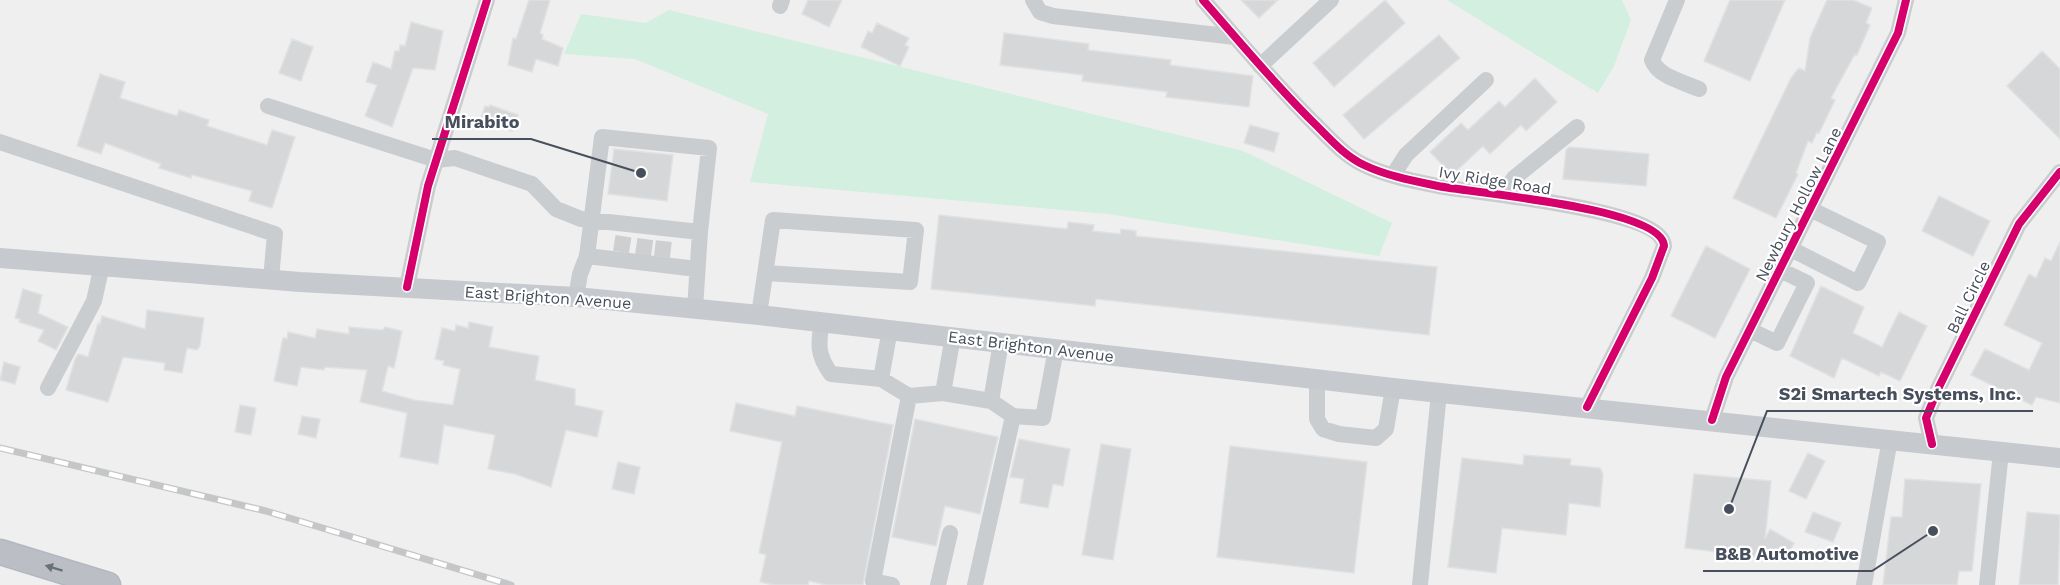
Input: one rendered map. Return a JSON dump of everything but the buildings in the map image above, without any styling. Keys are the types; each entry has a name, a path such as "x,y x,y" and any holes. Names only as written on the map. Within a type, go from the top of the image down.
{"highway":[{"path":"0,552 108,585"}],"main road":[{"name":"East Brighton Avenue","path":"0,258 271,279 576,297 822,321 1393,388 2060,458"}],"street":[{"path":"407,287 417,253 428,186 487,0"},
{"path":"1034,0 1040,12 1053,16 1235,37"},
{"name":"Ivy Ridge Road","path":"1203,0 1260,66 1344,153 1365,165 1393,175 1439,186 1582,207 1637,222 1659,235 1664,242 1652,278 1587,407"},
{"path":"1260,66 1331,0"},
{"path":"1677,0 1652,60 1655,68 1699,89"},
{"name":"Newbury Hollow Lane","path":"1712,420 1726,377 1898,33 1906,0"},
{"path":"1393,175 1406,155 1486,80"},
{"path":"268,106 436,160 455,158 532,184 556,209 591,220 624,228 665,233 700,232"},
{"path":"1502,195 1514,178 1577,127"},
{"path":"576,297 580,274 587,256 602,137 709,148 695,309"},
{"path":"0,142 275,234 271,279"},
{"name":"Ball Circle","path":"1932,444 1926,418 1938,389 2019,224 2060,172"},
{"path":"1791,249 1858,283 1878,242 1810,209"},
{"path":"759,315 773,220 916,230 910,282 766,273"},
{"path":"587,256 621,256 662,261 698,269"},
{"path":"48,388 94,301 102,265"},
{"path":"1750,330 1777,343 1807,283 1780,270"},
{"path":"822,321 818,346 821,360 831,374 881,379 909,396 943,393 991,401 1013,416 1044,418 1056,348"},
{"path":"881,379 890,329"},
{"path":"943,393 953,336"},
{"path":"991,401 1001,342"},
{"path":"1317,379 1317,419 1323,429 1339,434 1376,438 1386,429 1393,388"},
{"path":"1420,585 1439,393"},
{"path":"892,585 873,580 909,396"},
{"path":"975,585 1013,416"},
{"path":"1864,585 1890,439"},
{"path":"1987,585 2001,452"},
{"path":"938,585 950,533"}],"green space":[{"path":"1447,0 1622,0 1631,20 1614,66 1598,93"},
{"path":"669,10 1243,151 1392,223 1379,256 1108,214 750,182 768,114 635,59 564,54 581,14 646,23"}],"tunnel":[{"path":"621,252 624,233"},
{"path":"643,255 646,235"},
{"path":"662,257 664,239"}],"railway":[{"path":"0,448 266,511 511,585"}],"cycle path":[{"path":"407,287 428,186 487,0"},
{"path":"1203,0 1301,110 1338,147 1364,165 1391,175 1438,186 1563,204 1601,212 1633,222 1655,233 1664,246 1652,278 1587,407"},
{"path":"1712,420 1726,377 1898,33 1906,0"},
{"path":"1932,444 1926,418 1938,389 2019,224 2060,172"}],"place":[{"name":"Mirabito","path":"641,173"},
{"name":"S2i Smartech Systems, Inc.","path":"1729,509"},
{"name":"B&B Automotive","path":"1933,531"}]}
